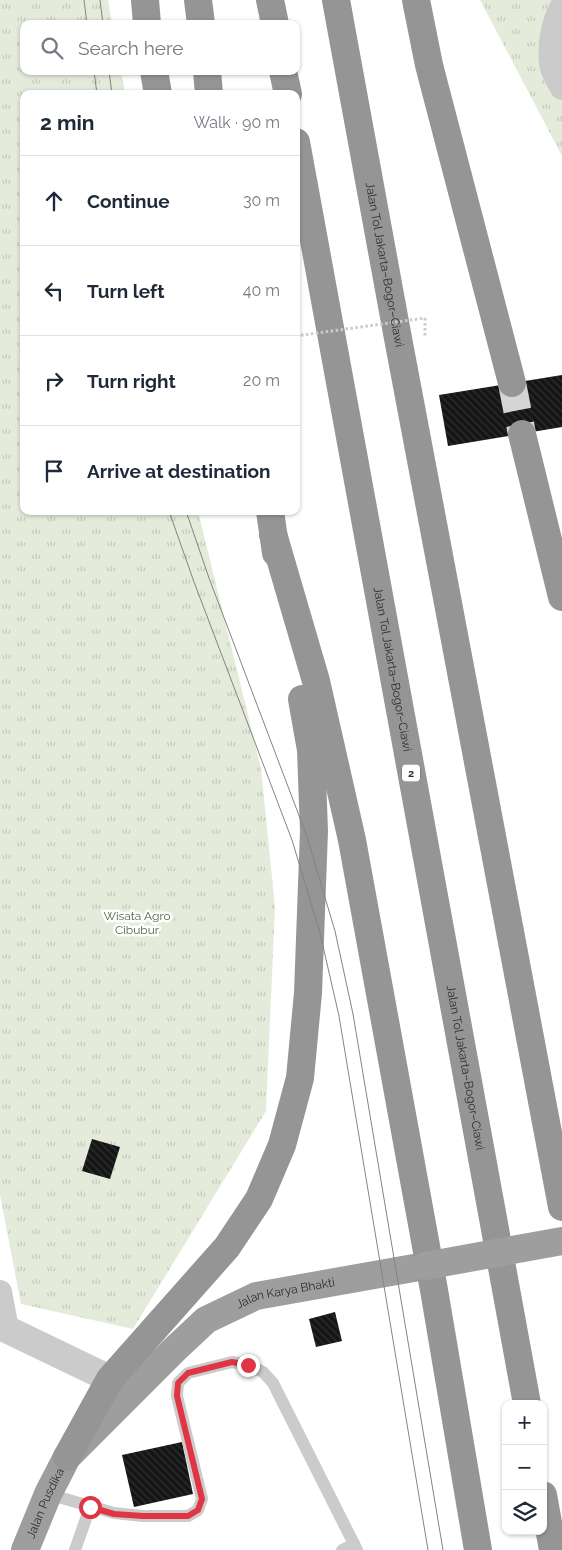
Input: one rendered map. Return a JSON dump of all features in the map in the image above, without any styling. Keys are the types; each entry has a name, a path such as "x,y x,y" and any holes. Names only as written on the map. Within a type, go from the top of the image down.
{"highway":[{"path":"145,0 147,20"},
{"path":"198,0 200,20"},
{"path":"270,0 274,20"},
{"name":"Jalan Tol Jakarta–Bogor–Ciawi","path":"336,0 562,1204"},
{"path":"416,0 430,65 512,383"},
{"path":"155,75 157,90"},
{"path":"208,75 209,90"},
{"path":"284,75 287,90"},
{"name":"Jalan Tol Jakarta–Bogor–Ciawi","path":"300,164 525,1400"},
{"path":"522,434 558,566 562,597"},
{"path":"67,1457 110,1379 226,1247 259,1199 282,1145 300,1078 308,993 313,841 311,750 271,523"},
{"path":"271,523 316,681 352,840 432,1280 478,1550"},
{"name":"Jalan Karya Bhakti","path":"67,1457 206,1320 256,1296 562,1241"},
{"name":"Jalan Pusdika","path":"26,1550 48,1494 67,1457"},
{"path":"547,1517 553,1550"}],"street":[{"path":"562,6 552,38 550,63 562,88"},
{"path":"0,1292 3,1327 110,1379"}],"lane":[{"path":"48,1494 114,1514 188,1516 198,1510 202,1499 177,1396 178,1383 188,1373 232,1362 248,1365 263,1372 274,1383 356,1547 342,1550"},
{"path":"75,1550 90,1507"}],"path":[{"path":"300,335 425,318"}],"green space":[{"name":"Wisata Agro Cibubur","path":"0,0 108,0 111,20 20,20 20,75 122,75 124,90 20,90 20,515 199,515 261,768 275,907 266,1111 133,1329 21,1304 0,1195"},
{"path":"480,0 562,0 562,156"}],"building":[{"path":"562,375 562,427 448,446 439,395"},
{"path":"92,1139 120,1147 110,1179 82,1171"},
{"path":"335,1312 342,1341 316,1347 309,1319"},
{"path":"182,1442 193,1494 134,1507 122,1455"}],"tunnel":[{"path":"512,383 522,434"}],"tram line":[{"path":"84,0 86,20"},
{"path":"100,0 102,20"},
{"path":"95,75 96,90"},
{"path":"110,75 111,90"},
{"path":"170,515 292,840 320,933 339,1016 428,1550"},
{"path":"187,515 209,578 306,834 335,931 353,1014 443,1550"}],"route":[{"path":"90,1507 114,1514 143,1516 188,1516 198,1510 202,1499 177,1396 178,1383 188,1373 232,1362 248,1365"}]}
